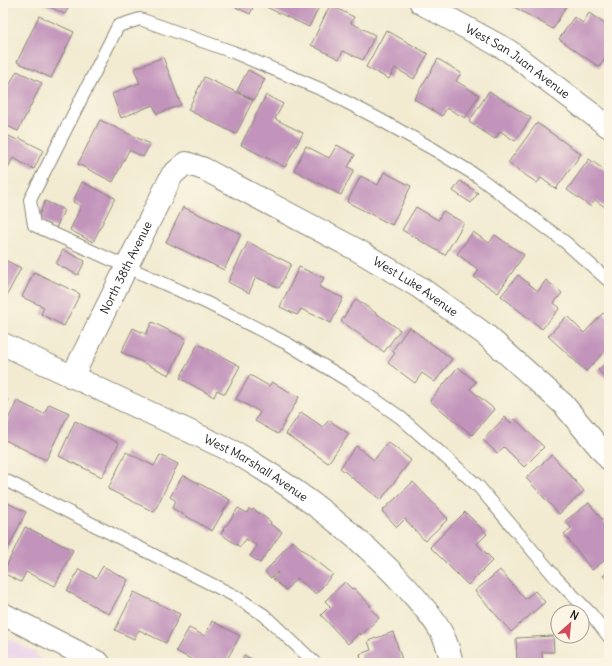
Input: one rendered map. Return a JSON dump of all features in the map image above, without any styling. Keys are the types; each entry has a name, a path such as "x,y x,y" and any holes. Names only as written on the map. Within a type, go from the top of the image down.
{"street":[{"name":"West San Juan Avenue","path":"421,3 509,51 609,127"},
{"name":"North 38th Avenue","path":"72,377 172,175 186,163"},
{"name":"West Luke Avenue","path":"186,163 204,170 359,250 419,287 486,335 522,366 563,404 609,459"},
{"name":"West Marshall Avenue","path":"3,344 238,454 303,496 386,565 424,607 445,639 452,663"},
{"path":"3,614 66,656 99,663"}],"lane":[{"path":"609,281 565,242 477,176 375,116 325,91 232,52 140,19 118,26 30,200 34,225 205,302 288,344 350,382 400,417 478,487 556,578 591,614 609,637"},
{"path":"3,479 233,595 264,615 315,663"}],"shaded area":[{"path":"3,636 34,652 43,663 3,663"}],"building":[{"path":"42,3 71,3 65,14"},
{"path":"227,3 255,3 250,14"},
{"path":"266,3 321,3 309,27 264,6"},
{"path":"507,3 568,3 553,29"},
{"path":"330,5 354,17 351,23 375,35 363,60 343,51 339,59 311,45"},
{"path":"589,13 609,27 609,53 599,67 559,39 574,17 583,23"},
{"path":"39,16 74,32 51,78 17,62"},
{"path":"386,30 428,54 414,79 395,68 389,79 366,67"},
{"path":"163,57 181,105 157,114 153,105 121,118 112,94 140,83 134,69"},
{"path":"438,59 461,73 456,81 479,95 465,118 447,108 442,116 414,99"},
{"path":"248,70 265,79 254,100 237,91"},
{"path":"17,71 42,83 18,131 3,124 3,95"},
{"path":"204,77 253,100 236,134 188,110"},
{"path":"489,91 531,118 515,141 500,131 495,139 469,122"},
{"path":"266,95 283,104 275,119 303,133 285,167 241,145"},
{"path":"100,120 150,144 143,157 129,150 113,182 78,164"},
{"path":"537,123 581,154 556,189 541,178 537,183 508,163"},
{"path":"3,133 17,140 19,138 43,150 34,169 13,158 3,178"},
{"path":"337,145 355,155 348,167 354,170 341,195 294,170 306,146 329,158"},
{"path":"589,159 609,173 609,210 595,200 590,206 567,190"},
{"path":"384,172 411,186 392,225 347,202 361,176 378,185"},
{"path":"460,181 478,193 471,203 453,191"},
{"path":"82,182 115,198 93,242 70,230 81,206 73,202"},
{"path":"45,201 64,210 56,228 37,220"},
{"path":"183,207 241,234 224,270 166,242"},
{"path":"416,207 438,220 443,211 464,223 445,255 402,230"},
{"path":"473,232 489,243 495,235 524,255 498,293 474,277 479,270 457,254"},
{"path":"248,242 291,264 279,288 256,277 249,293 228,282"},
{"path":"63,250 85,261 78,275 56,264"},
{"path":"3,259 21,268 5,299 3,298"},
{"path":"299,267 324,278 319,287 343,298 331,323 301,309 297,315 280,307"},
{"path":"34,272 80,294 64,326 41,314 44,307 22,297"},
{"path":"518,275 538,291 546,280 562,293 554,303 560,308 542,329 501,296"},
{"path":"356,299 400,330 384,352 341,321"},
{"path":"603,313 609,318 609,347 586,371 548,336 567,316 584,333"},
{"path":"152,322 186,339 169,375 121,352 133,328 146,334"},
{"path":"409,327 452,359 435,382 422,373 415,383 388,363 395,353 392,351"},
{"path":"198,344 240,366 225,394 217,390 214,397 180,378"},
{"path":"609,360 609,381 598,370"},
{"path":"458,367 476,382 470,389 494,409 472,435 430,401"},
{"path":"250,375 269,386 272,382 299,397 278,434 255,421 260,412 236,399"},
{"path":"3,397 8,400 3,411"},
{"path":"17,401 44,414 49,404 69,413 46,460 3,439 3,430"},
{"path":"301,412 323,427 329,420 349,434 328,463 286,434"},
{"path":"505,417 511,423 515,419 544,447 524,467 504,447 497,453 483,440"},
{"path":"75,421 119,443 102,477 59,456"},
{"path":"388,442 411,460 381,500 340,468 356,446 374,460"},
{"path":"126,452 154,466 160,455 178,464 154,512 108,489"},
{"path":"552,455 584,491 559,514 526,478"},
{"path":"183,475 230,500 212,531 172,508 176,501 170,497"},
{"path":"413,482 448,519 425,541 405,519 397,527 382,511"},
{"path":"3,501 26,512 3,559"},
{"path":"589,503 609,528 609,557 592,570 564,534 571,528 565,521"},
{"path":"238,508 247,513 249,509 252,511 253,509 282,532 260,563 250,556 257,546 246,539 240,547 221,534 224,529 223,528 227,525"},
{"path":"465,512 487,534 477,544 493,560 468,585 430,547"},
{"path":"25,527 73,550 55,586 26,572 21,582 3,573"},
{"path":"292,541 333,574 316,594 297,578 286,590 273,579 278,573 277,572 271,578 265,572"},
{"path":"103,566 128,580 109,614 67,591 79,569 96,578"},
{"path":"609,569 609,581 603,576"},
{"path":"500,570 525,599 535,591 545,602 511,632 475,591"},
{"path":"345,582 352,589 354,588 371,606 369,607 379,618 361,635 359,633 348,644 321,615 330,606 325,601"},
{"path":"134,592 180,614 166,643 139,630 134,639 115,630"},
{"path":"212,621 240,636 225,663 198,663 176,651 189,628 205,636"},
{"path":"393,632 403,663 362,663 360,654 371,650 368,641"},
{"path":"550,636 550,644 554,644 554,652 542,652 543,663 517,663 516,638"},
{"path":"244,655 260,663 240,663"}]}
